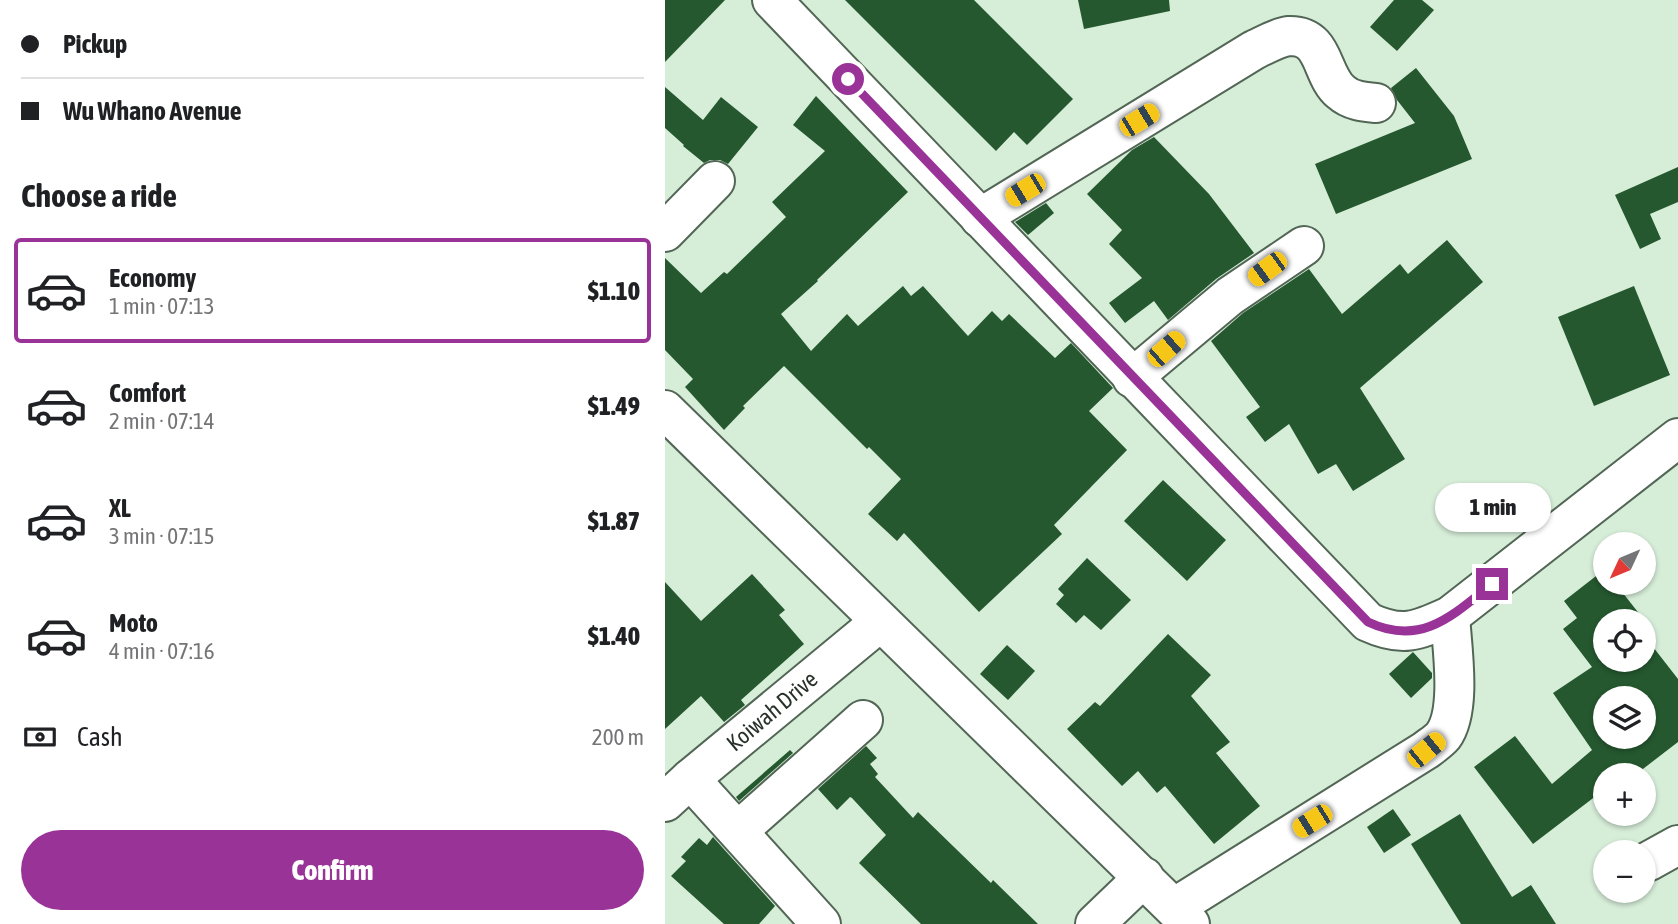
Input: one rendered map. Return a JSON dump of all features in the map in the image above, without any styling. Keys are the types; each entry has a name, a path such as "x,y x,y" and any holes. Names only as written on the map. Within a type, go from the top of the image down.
{"street":[{"path":"772,0 1368,622 1401,633 1417,631 1450,616 1678,438"},
{"path":"980,218 1254,50 1288,36 1308,41 1320,52 1330,79 1340,92 1358,102 1376,103"},
{"path":"665,232 715,181"},
{"path":"1132,378 1230,296 1304,246"},
{"path":"665,410 1183,916 1443,736 1451,718 1454,685 1450,616"},
{"name":"Koiwah Drive","path":"678,790 880,622"},
{"path":"738,831 863,720"},
{"path":"678,790 738,831 821,924"},
{"path":"1095,924 1144,877"}],"building":[{"path":"665,0 725,0 665,62"},
{"path":"845,0 974,0 1073,99 1027,145 1014,132 996,151"},
{"path":"1078,0 1169,0 1170,11 1084,29"},
{"path":"1394,0 1422,0 1434,10 1397,51 1370,27"},
{"path":"1416,68 1454,116 1472,159 1336,214 1315,164 1415,123 1391,88"},
{"path":"665,87 703,120 721,97 758,127 728,164 720,160 704,163 665,128"},
{"path":"816,96 908,192 781,314 811,351 847,314 858,326 903,286 911,296 923,286 968,336 992,311 1002,321 1009,314 1055,358 1071,343 1113,388 1089,411 1127,450 1054,525 1062,534 979,612 904,533 897,541 868,514 901,479 784,366 743,406 745,408 724,430 685,387 693,379 665,350 665,258 701,293 724,272 727,274 786,217 772,202 825,151 793,125"},
{"path":"1154,137 1209,194 1254,253 1216,279 1168,320 1154,301 1125,323 1109,303 1142,278 1109,244 1122,230 1087,194 1132,150"},
{"path":"1678,167 1678,202 1650,214 1661,239 1640,249 1615,195"},
{"path":"1046,203 1054,213 1028,235 1015,222"},
{"path":"1447,240 1483,282 1360,388 1405,459 1353,491 1336,464 1318,474 1289,424 1265,442 1246,417 1260,407 1211,341 1243,313 1309,269 1342,314 1400,264 1408,274"},
{"path":"1634,286 1670,375 1594,406 1558,317"},
{"path":"1163,480 1226,540 1187,581 1124,521"},
{"path":"1087,558 1131,600 1101,630 1084,615 1076,623 1056,604 1064,595 1058,589"},
{"path":"752,574 785,610 779,615 804,644 741,700 745,705 724,722 701,696 665,729 665,582 701,621"},
{"path":"1593,578 1593,595 1624,595 1635,609 1593,609 1593,672 1656,672 1656,651 1678,679 1678,742 1651,763 1593,763 1593,798 1533,844 1474,767 1515,736 1552,784 1592,750 1553,693 1592,667 1563,629 1577,618 1564,601"},
{"path":"1168,634 1211,675 1191,696 1230,742 1216,753 1260,806 1214,844 1165,786 1157,793 1138,771 1122,786 1067,729 1095,702 1100,706"},
{"path":"1007,645 1035,671 1008,700 980,674"},
{"path":"1413,652 1432,673 1432,678 1411,698 1389,674"},
{"path":"866,746 877,758 870,764 878,774 875,777 913,818 918,812 1038,924 921,924 859,863 886,835 852,798 837,810 818,789"},
{"path":"790,750 793,753 739,801 736,797"},
{"path":"1393,809 1411,835 1384,853 1367,827"},
{"path":"1460,814 1512,897 1531,885 1556,924 1461,924 1411,844"},
{"path":"713,837 775,906 759,924 724,924 671,876 686,861 681,857 699,838 707,845"}],"route":[{"path":"848,79 1368,622 1401,633 1417,631 1450,616 1492,584"}]}
